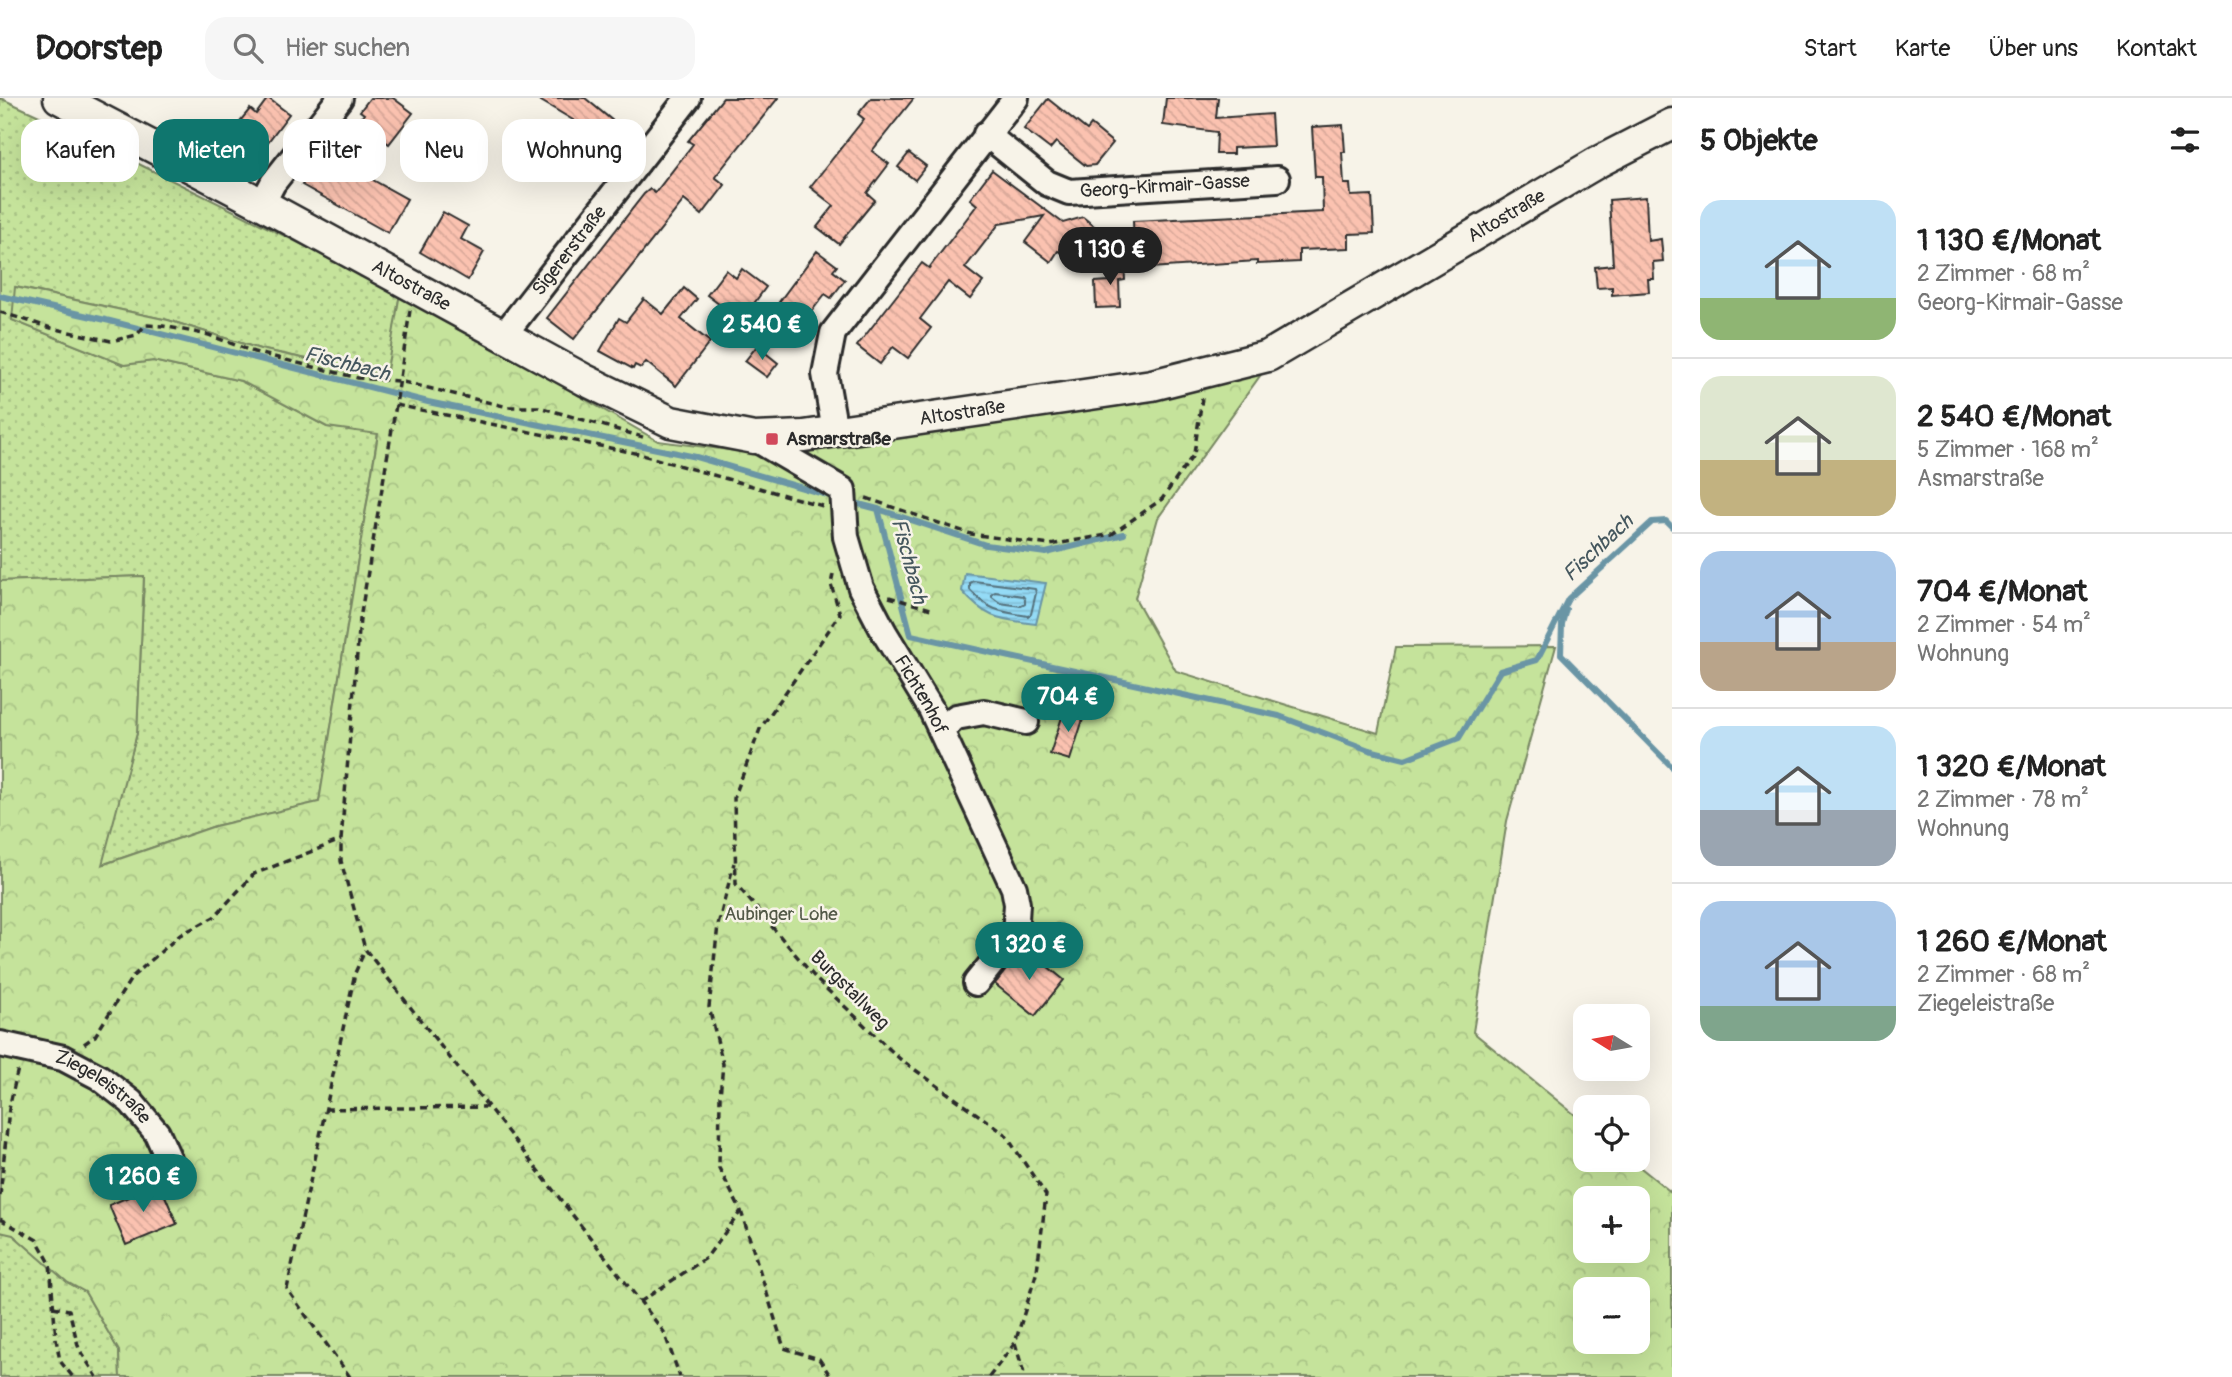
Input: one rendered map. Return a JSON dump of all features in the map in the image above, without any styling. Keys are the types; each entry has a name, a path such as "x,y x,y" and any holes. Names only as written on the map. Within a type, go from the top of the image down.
{"main road":[{"name":"Altostraße","path":"59,98 262,204 585,380 671,422 754,438 804,436 1152,385 1268,356 1598,162 1672,124"}],"street":[{"path":"262,204 273,183 340,98"},
{"name":"Sigererstraße","path":"503,336 688,98"},
{"path":"835,431 825,374 833,333 1016,98"},
{"name":"Georg-Kirmair-Gasse","path":"986,134 1047,183 1069,192 1278,179"},
{"path":"754,438 843,501"},
{"name":"Fichtenhof","path":"843,501 846,537 861,588 884,632 931,709 1014,888 1017,904 1015,935 975,983"},
{"path":"941,730 956,717 984,712 1027,722"},
{"name":"Ziegeleistraße","path":"11,1047 63,1058 99,1077 131,1102 157,1133 174,1171"}],"path":[{"path":"414,286 360,619 341,861 365,949 664,1332 680,1377"},
{"path":"0,312 51,328 111,341 137,335 145,325 209,335 254,352 358,378 398,381 508,407 539,407 653,440"},
{"path":"396,404 635,453 971,534 1050,545 1112,534 1162,499 1194,454 1206,372"},
{"name":"Burgstallweg","path":"834,572 831,584 839,614 760,729 734,798 736,884 817,980 900,1059 1005,1134 1046,1195 1037,1271 1015,1343"},
{"path":"888,596 931,609"},
{"path":"63,1058 95,1036 132,977 180,934 214,917 254,874 341,840"},
{"path":"736,859 718,925 709,1007 723,1064 719,1168 741,1211 784,1348 819,1359 831,1377"},
{"path":"350,1377 287,1289 355,973 365,949"},
{"path":"0,1196 9,1109 11,1047"},
{"path":"325,1109 487,1107"},
{"path":"640,1301 706,1258 741,1211"},
{"path":"0,1219 37,1240 50,1263 60,1361 73,1377"},
{"path":"53,1307 69,1310 79,1349 97,1377"},
{"path":"989,1377 1015,1343"},
{"path":"1015,1343 1025,1377"}],"green space":[{"path":"0,98 46,119 21,119 21,182 139,182 139,164 153,171 153,182 175,182 400,293 387,376 260,349 168,320 16,287 13,320 124,365 153,361 241,381 327,427 378,433 319,802 215,826 101,865 137,733 144,576 0,581"},
{"name":"Aubinger Lohe","path":"15,287 168,320 260,349 386,376 400,293 658,441 753,453 1262,373 1158,518 1135,598 1176,671 1378,733 1396,647 1556,646 1507,821 1473,1032 1573,1113 1573,1172 1646,1172 1672,1193 1672,1377 120,1377 119,1351 85,1292 67,1282 13,1235 0,1232 0,581 144,576 137,733 102,865 215,826 319,802 378,434 327,427 241,381 153,361 124,365 12,320"},
{"path":"0,1232 13,1234 67,1282 85,1292 119,1351 120,1377 0,1377"}],"water":[{"path":"965,573 1046,583 1036,624 1003,619 979,608 962,591"}],"building":[{"path":"268,98 289,114 269,140 269,119 242,119 250,109 256,114"},
{"path":"370,98 393,98 413,113 408,119 400,119 400,130 389,144 386,142 386,119 360,119 364,114 360,111"},
{"path":"536,98 585,98 610,119 571,119"},
{"path":"723,98 778,98 715,177 725,185 702,215 684,200 574,339 547,318 644,194 650,189 655,193 693,144 688,141"},
{"path":"871,98 914,98 872,151 889,164 867,193 875,200 839,244 817,227 834,206 810,187 864,119 858,114"},
{"path":"1166,98 1218,98 1216,118 1271,114 1273,146 1233,148 1233,154 1216,154 1217,132 1163,125"},
{"path":"1048,99 1087,130 1091,125 1113,143 1095,165 1086,166 1056,142 1050,149 1024,129"},
{"path":"1343,125 1344,184 1350,184 1351,196 1372,195 1374,233 1349,234 1349,248 1299,250 1299,262 1257,264 1257,261 1135,269 1133,221 1323,212 1322,177 1315,177 1312,127"},
{"path":"909,153 926,166 915,180 898,167"},
{"path":"992,170 1063,223 1083,217 1094,226 1074,256 1058,251 1051,262 1025,242 1044,216 999,224 965,268 983,282 970,299 948,282 920,319 931,328 908,358 893,347 880,364 857,346 922,263 929,268 977,205 970,199"},
{"path":"304,182 376,182 407,199 388,233 302,185"},
{"path":"1646,197 1648,241 1661,239 1663,261 1653,262 1654,279 1648,279 1649,292 1612,295 1612,287 1597,288 1595,267 1613,265 1609,200"},
{"path":"443,212 468,226 461,239 484,252 468,280 420,252"},
{"path":"817,251 837,266 833,271 845,280 831,298 825,294 801,325 787,315 790,310 779,302"},
{"path":"1124,261 1125,280 1119,281 1120,307 1096,308 1095,282 1109,281 1108,262"},
{"path":"742,269 766,287 741,321 707,295 726,270 736,278"},
{"path":"684,288 697,299 681,319 710,342 676,386 646,362 641,368 635,365 633,369 600,351 619,318 626,322 644,299 663,314"},
{"path":"757,346 778,363 767,377 745,361"},
{"path":"1065,708 1085,713 1070,760 1050,754"},
{"path":"1024,947 1064,980 1035,1016 995,984"},
{"path":"160,1184 177,1224 126,1245 109,1205"}],"waterway":[{"name":"Fischbach","path":"0,296 110,321 428,402 696,457 834,497"},
{"name":"Fischbach","path":"851,502 878,509 911,635 1279,716 1369,750 1405,759 1459,738 1500,671 1537,660 1568,599 1652,522 1666,521 1672,527"},
{"path":"878,509 986,545 1046,553 1124,534"},
{"path":"1566,609 1562,624 1561,654 1672,767"}],"place":[{"name":"Asmarstraße","path":"772,439"}]}
